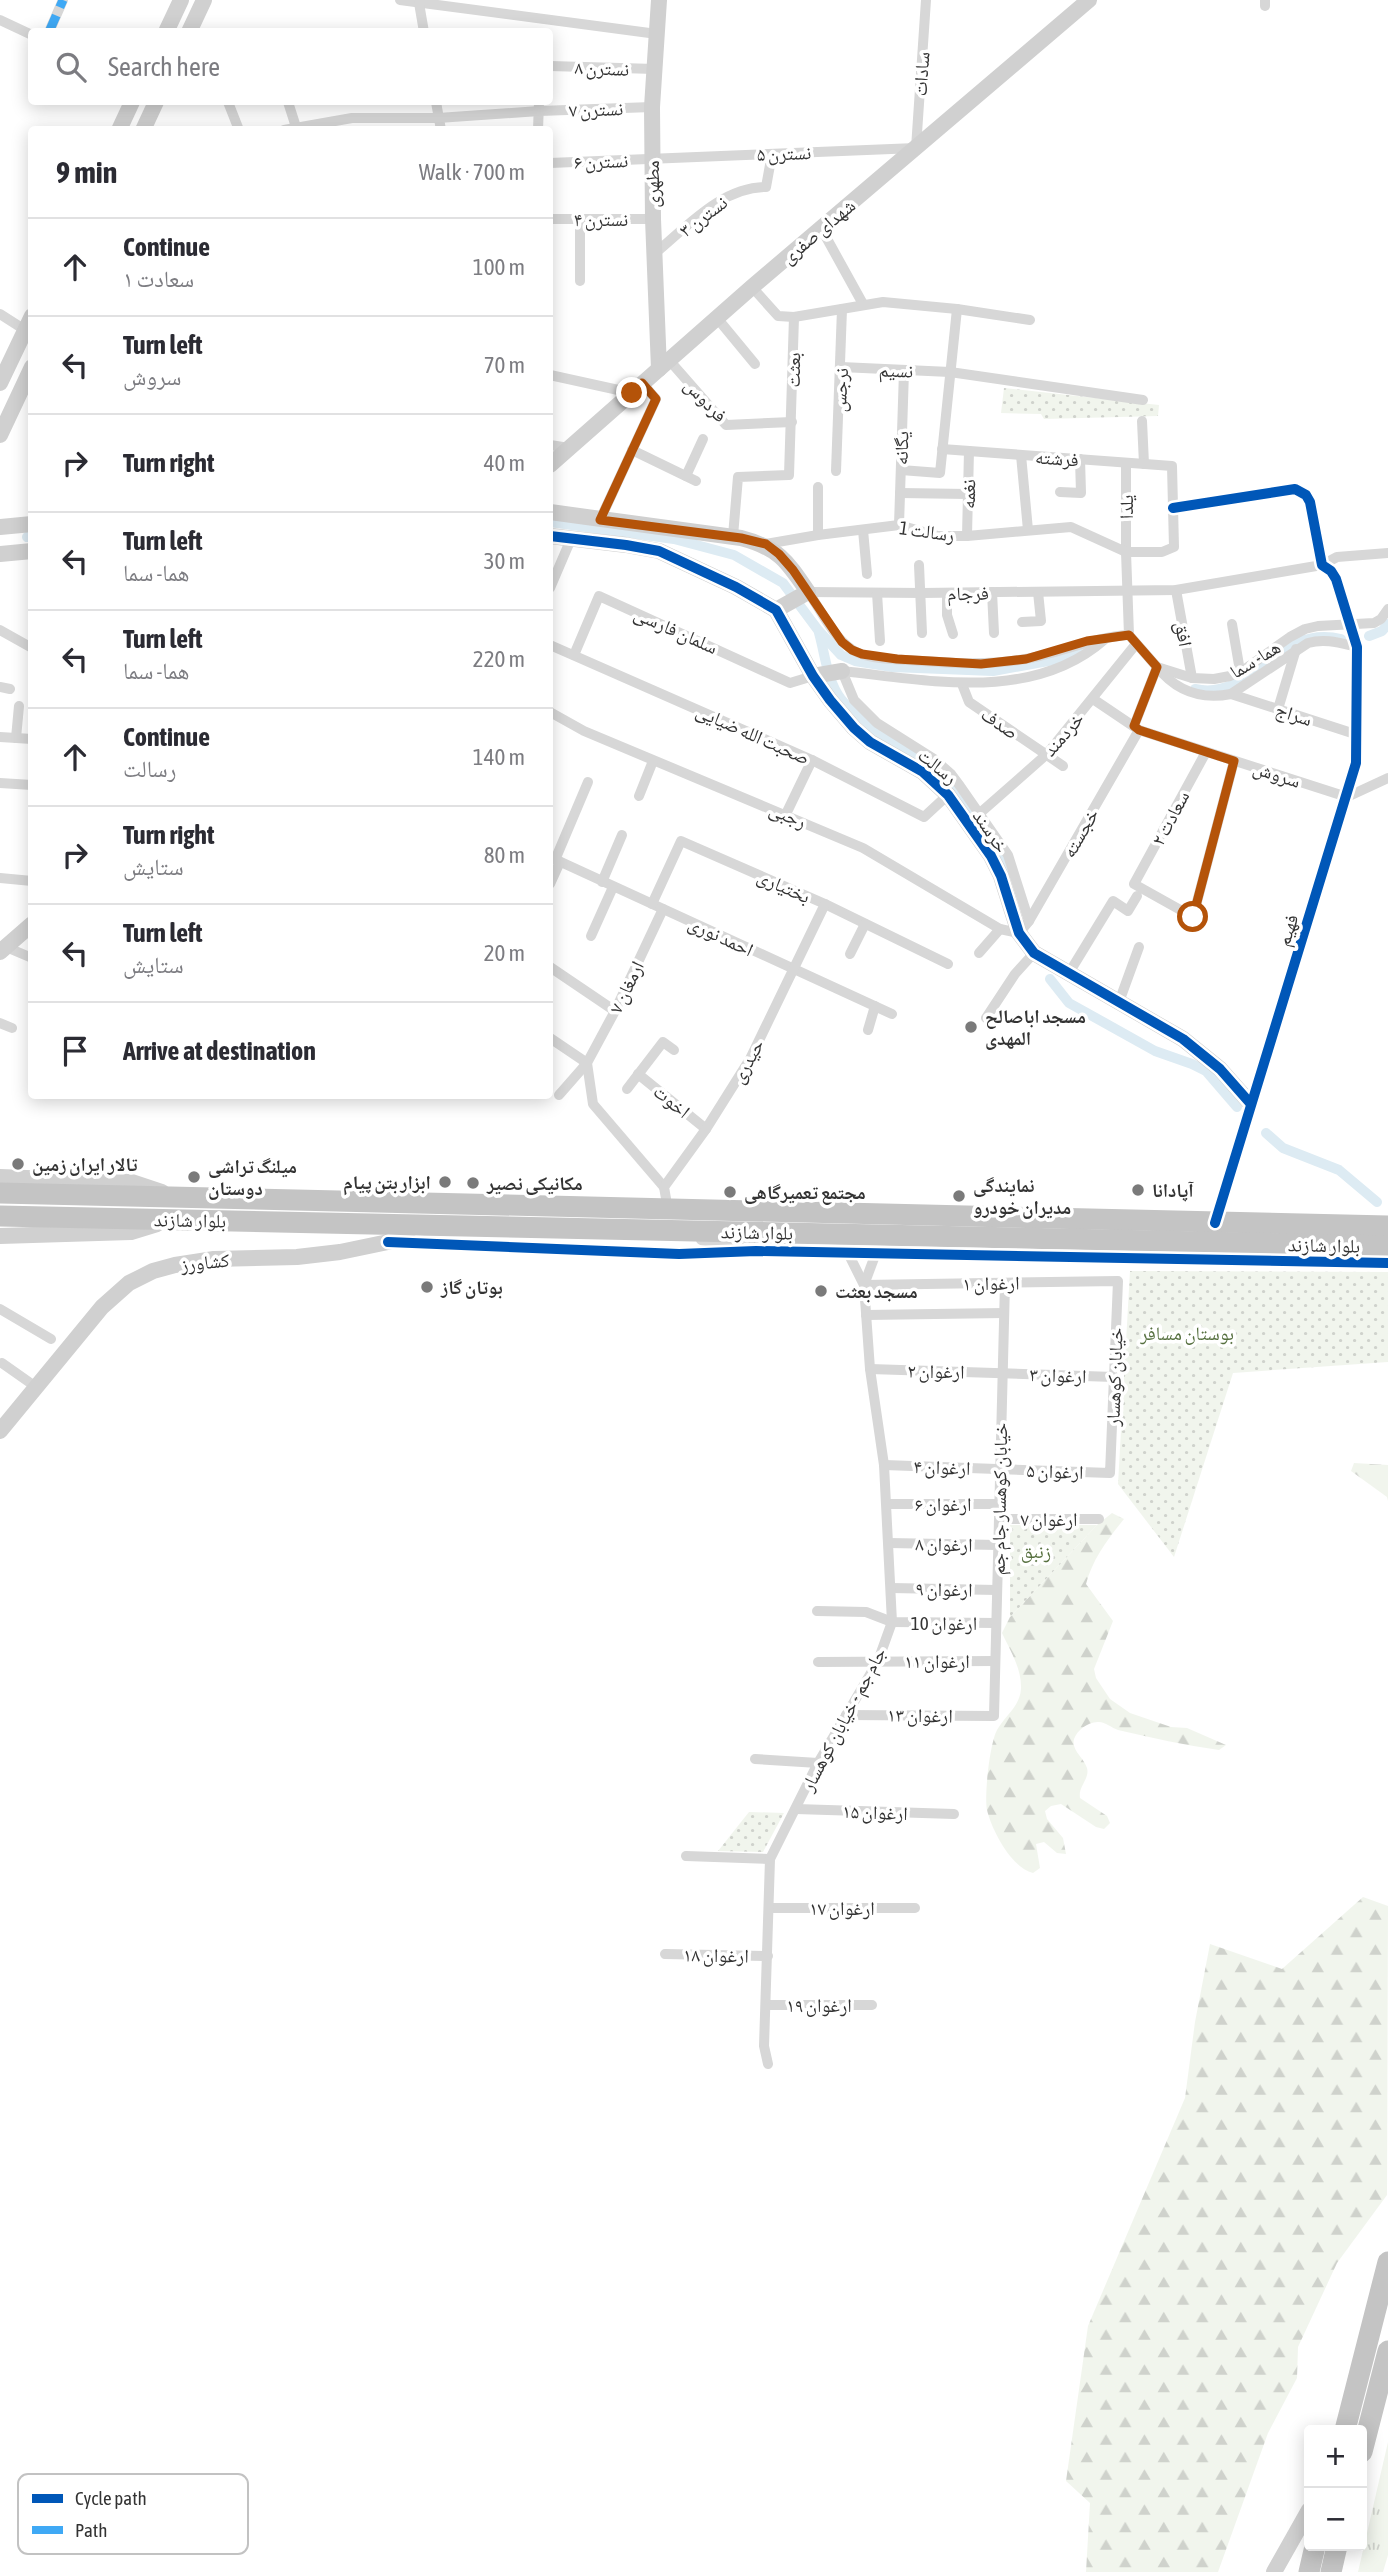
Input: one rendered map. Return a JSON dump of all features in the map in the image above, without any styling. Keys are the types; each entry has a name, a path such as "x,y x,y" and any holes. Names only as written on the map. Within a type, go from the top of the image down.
{"highway":[{"name":"بلوار شازند","path":"0,1193 1388,1226"},
{"name":"بلوار شازند","path":"0,1216 649,1229 1004,1247 1388,1246"},
{"path":"1346,2425 1388,2262"},
{"path":"1367,2433 1388,2351"},
{"path":"1309,2572 1314,2551"},
{"path":"1331,2572 1336,2551"}],"street":[{"path":"51,28 63,0"},
{"path":"168,28 181,0"},
{"path":"191,28 204,0"},
{"path":"400,0 441,3 657,34"},
{"name":"مطهری","path":"659,0 652,107 652,159 654,254 664,364"},
{"name":"سادات","path":"916,148 926,0"},
{"name":"شهدای صفری","path":"553,463 716,318 1089,0"},
{"path":"419,3 423,28"},
{"path":"533,18 534,28"},
{"path":"0,20 28,33"},
{"name":"نسترن ۸","path":"553,66 655,69"},
{"path":"121,126 131,105"},
{"path":"145,126 155,105"},
{"path":"229,105 238,126"},
{"path":"289,105 296,126"},
{"path":"437,105 440,124"},
{"path":"538,126 539,106"},
{"name":"نسترن ۷","path":"315,126 440,124 539,106 652,107"},
{"name":"نسترن ۵","path":"652,159 916,148"},
{"name":"نسترن ۳","path":"654,254 722,199 750,187 766,187 772,154"},
{"name":"نسترن ۶","path":"553,163 652,159"},
{"name":"نسترن ۴","path":"553,219 653,219"},
{"path":"580,219 580,281"},
{"path":"821,228 863,304"},
{"path":"752,287 778,316 794,317 883,302 1030,320"},
{"name":"نرجس","path":"836,471 842,309"},
{"path":"901,470 940,473 957,309"},
{"path":"0,314 27,335 0,383"},
{"name":"بعثت","path":"733,536 738,477 789,475 794,317"},
{"path":"716,318 755,364"},
{"name":"فردوس","path":"664,364 726,425 792,422"},
{"name":"نسیم","path":"841,367 950,372 1143,400"},
{"name":"یگانه","path":"899,525 904,371"},
{"path":"553,375 637,388 656,399 600,520"},
{"path":"0,435 28,376"},
{"path":"1142,421 1144,464"},
{"path":"632,450 691,478 703,439"},
{"path":"553,445 569,448"},
{"name":"فرشته","path":"942,449 1172,466 1173,508"},
{"name":"نغمه","path":"967,536 969,451"},
{"path":"1021,455 1028,530"},
{"path":"1060,492 1081,493 1080,459"},
{"name":"یلدا","path":"1126,463 1126,552 1133,640"},
{"path":"818,487 818,535"},
{"path":"1126,552 1162,552 1174,547 1173,508 1299,490 1310,502 1322,565 1331,571 1336,579 1352,627"},
{"path":"900,493 968,494"},
{"path":"553,512 733,536 766,544 793,570 842,642 862,654 981,664 1026,659 1087,641 1117,636 1133,640 1167,680 1184,691 1204,697 1231,694 1296,649 1318,640 1356,645"},
{"path":"28,524 7,527 7,554 28,551"},
{"name":"رسالت 1","path":"766,544 899,525 938,536 1071,527 1126,552"},
{"path":"863,530 867,574"},
{"path":"553,536 659,551 736,587 776,610 808,592"},
{"path":"553,581 571,539"},
{"path":"1176,590 1322,565 1337,557 1388,553"},
{"path":"919,565 922,633"},
{"name":"فرجام","path":"808,592 1176,590"},
{"name":"افق","path":"1176,590 1192,678"},
{"path":"992,592 994,633"},
{"path":"1022,622 1041,621 1038,592"},
{"path":"877,593 880,641"},
{"path":"947,593 947,615 953,634"},
{"name":"سلمان فارسی","path":"574,655 599,596 790,683 813,676"},
{"name":"هما- سما","path":"1157,667 1192,678 1214,680 1240,671 1290,636 1305,629 1374,623 1381,619 1388,608"},
{"name":"رسالت","path":"776,610 830,701 862,735 954,790 1001,876 1034,953 1184,1039 1220,1069 1250,1103"},
{"path":"1232,624 1240,671"},
{"name":"فهیم","path":"1215,1223 1356,764 1356,645 1352,627"},
{"path":"0,630 28,646"},
{"path":"813,676 842,671 962,684 1013,680 1051,670 1078,659 1104,640"},
{"name":"خردمند","path":"980,813 1046,754 1093,699 1133,640"},
{"name":"صحبت الله ضیایی","path":"553,646 812,760 923,817 954,790"},
{"path":"1278,709 1296,649"},
{"name":"خجسته","path":"1024,927 1136,728 1157,667"},
{"name":"خرسند","path":"842,671 854,700 877,723 934,759 951,774 954,790 980,813 1008,855 1024,927"},
{"name":"صدف","path":"962,684 969,702 1063,766"},
{"name":"سراج","path":"1231,694 1358,735"},
{"name":"سروش","path":"1093,699 1136,728 1348,797"},
{"path":"16,738 19,706"},
{"name":"رجبی","path":"553,714 584,731 653,761 863,848 1000,929 1024,927"},
{"path":"0,737 28,739"},
{"name":"سعادت ۲","path":"1206,752 1134,884 1193,917 1234,761"},
{"path":"786,814 812,760"},
{"path":"639,796 653,761"},
{"path":"1348,797 1388,778"},
{"path":"555,860 588,782"},
{"path":"0,783 28,785"},
{"path":"602,881 622,835"},
{"name":"بختیاری","path":"652,904 681,841 825,904 948,964"},
{"name":"احمد نوری","path":"555,860 892,1014"},
{"path":"0,878 28,881"},
{"path":"591,936 613,887"},
{"path":"1069,973 1113,901 1128,911 1137,896"},
{"name":"حیدری","path":"664,1187 706,1129 750,1059 825,904"},
{"name":"ارمغان ۷","path":"559,1095 587,1063 663,909"},
{"path":"850,954 865,923"},
{"path":"3,950 28,928"},
{"path":"979,953 1000,929"},
{"path":"1119,1002 1139,947"},
{"path":"3,950 28,957"},
{"path":"986,1018 1015,974 1034,953"},
{"path":"553,969 615,1011"},
{"path":"868,1030 875,1006"},
{"path":"0,1023 12,1028"},
{"path":"553,1040 587,1063 593,1104 664,1187 668,1210"},
{"path":"627,1089 663,1042 674,1050"},
{"name":"اخوت","path":"638,1074 706,1129"},
{"path":"0,1177 132,1182 174,1196"},
{"path":"0,1236 131,1232 172,1220"},
{"name":"کشاورز","path":"0,1431 102,1307 129,1283 153,1271 214,1259 297,1257 340,1252 388,1242 418,1225"},
{"path":"649,1229 756,1251"},
{"path":"388,1242 679,1254 756,1251 876,1253 1004,1247 1388,1264"},
{"path":"848,1253 864,1285"},
{"path":"864,1285 876,1253"},
{"name":"ارغوان ۱","path":"864,1285 1118,1281"},
{"name":"خیابان کوهسار","path":"1110,1473 1118,1281"},
{"name":"خیابان کوهسار جام جم","path":"994,1716 1005,1283"},
{"name":"جام جم - خیابان کوهسار","path":"768,2063 764,2046 770,1859 818,1763 878,1661 892,1622 884,1465 870,1369 864,1285"},
{"path":"0,1309 51,1339"},
{"path":"866,1315 1004,1313"},
{"path":"2,1363 36,1387"},
{"name":"ارغوان ۲","path":"870,1369 1002,1372"},
{"name":"ارغوان ۳","path":"1002,1372 1114,1377"},
{"name":"ارغوان ۴","path":"884,1465 1000,1469"},
{"name":"ارغوان ۵","path":"1000,1469 1110,1473"},
{"name":"ارغوان ۶","path":"887,1504 999,1504"},
{"name":"ارغوان ۷","path":"999,1519 1099,1519"},
{"name":"ارغوان ۸","path":"889,1543 998,1545"},
{"name":"ارغوان ۹","path":"891,1588 997,1590"},
{"name":"ارغوان 10","path":"817,1611 866,1612 892,1622 996,1623"},
{"name":"ارغوان ۱۱","path":"818,1662 995,1661"},
{"name":"ارغوان ۱۳","path":"846,1715 994,1716"},
{"path":"755,1759 818,1763"},
{"name":"ارغوان ۱۵","path":"796,1809 954,1814"},
{"path":"686,1856 770,1859"},
{"name":"ارغوان ۱۷","path":"769,1908 915,1908"},
{"name":"ارغوان ۱۸","path":"665,1954 768,1956"},
{"name":"ارغوان ۱۹","path":"766,2005 872,2005"},
{"path":"1274,2572 1304,2519"},
{"path":"1287,2572 1298,2530"}],"green space":[{"path":"1004,388 1159,405 1158,416 1044,419 1041,414 1001,413"},
{"name":"بوستان مسافر","path":"1130,1271 1388,1272 1388,1362 1233,1373 1174,1557 1118,1484"},
{"path":"1354,1463 1388,1465 1388,1501 1387,1497 1351,1471"},
{"path":"1112,1513 1124,1519 1097,1557 1086,1584 1113,1621 1094,1669 1096,1678 1110,1699 1130,1713 1171,1727 1187,1728 1226,1745 1219,1750 1194,1746 1118,1730 1101,1722 1084,1727 1074,1739 1076,1750 1087,1768 1080,1798 1107,1816 1110,1823 1104,1829 1096,1827 1061,1804 1051,1806 1045,1811 1047,1819 1063,1838 1066,1854 1057,1853 1044,1842 1036,1844 1040,1868 1033,1873 1018,1864 1004,1847 993,1828 986,1803 994,1737 1018,1701 1021,1689 1018,1667 1002,1633 1010,1617 1097,1525"},
{"name":"زنبق","path":"1010,1525 1097,1525 1010,1617"},
{"path":"749,1812 784,1813 763,1852 718,1851"},
{"path":"1363,1897 1388,1906 1387,2195 1337,2263 1298,2347 1297,2378 1268,2433 1218,2572 1086,2572 1090,2503 1066,2481 1088,2326 1185,2098 1195,2022 1210,1944 1282,1969"},
{"path":"1388,2442 1388,2555 1383,2572 1358,2572 1363,2551 1367,2551 1367,2533"}],"waterway":[{"path":"553,522 674,539 734,555 783,583 818,630 841,655 855,661 892,667 993,671 1059,659 1088,648"},
{"path":"1369,636 1382,631 1388,624"},
{"path":"819,633 829,676 841,699 863,721 949,782 978,820 1008,874"},
{"path":"1195,689 1215,690 1233,684 1299,642 1319,637 1341,639"},
{"path":"1050,979 1069,1003 1155,1051 1206,1071 1237,1107"},
{"path":"1266,1133 1283,1148 1339,1170 1377,1202"}],"marked path":[{"path":"51,28 63,0"}],"cycle path":[{"path":"1173,508 1295,489 1306,495 1310,502 1322,565 1331,571 1336,579 1357,647 1356,763 1215,1223"},
{"path":"553,536 659,551 736,587 776,610 813,676 854,728 870,742 923,772 948,795 991,856 1001,876 1019,933 1034,953 1183,1039 1220,1069 1250,1103"},
{"path":"388,1242 679,1254 756,1251 1388,1263"}],"place":[{"name":"مسجد اباصالح المهدی","path":"971,1027"},
{"name":"تالار ایران زمین","path":"18,1164"},
{"name":"میلنگ تراشی دوستان","path":"194,1177"},
{"name":"ابزار بتن پیام","path":"445,1182"},
{"name":"مکانیکی نصیر","path":"473,1183"},
{"name":"آپادانا","path":"1138,1190"},
{"name":"مجتمع تعمیرگاهی","path":"730,1192"},
{"name":"نمایندگی مدیران خودرو","path":"959,1196"},
{"name":"بوتان گاز","path":"427,1287"},
{"name":"مسجد بعثت","path":"821,1291"}],"route":[{"path":"632,393 642,383 656,399 600,520 741,538 766,544 793,570 836,634 852,650 897,659 981,664 1026,659 1087,641 1129,635 1157,667 1134,726 1139,730 1234,761 1193,917"}]}
